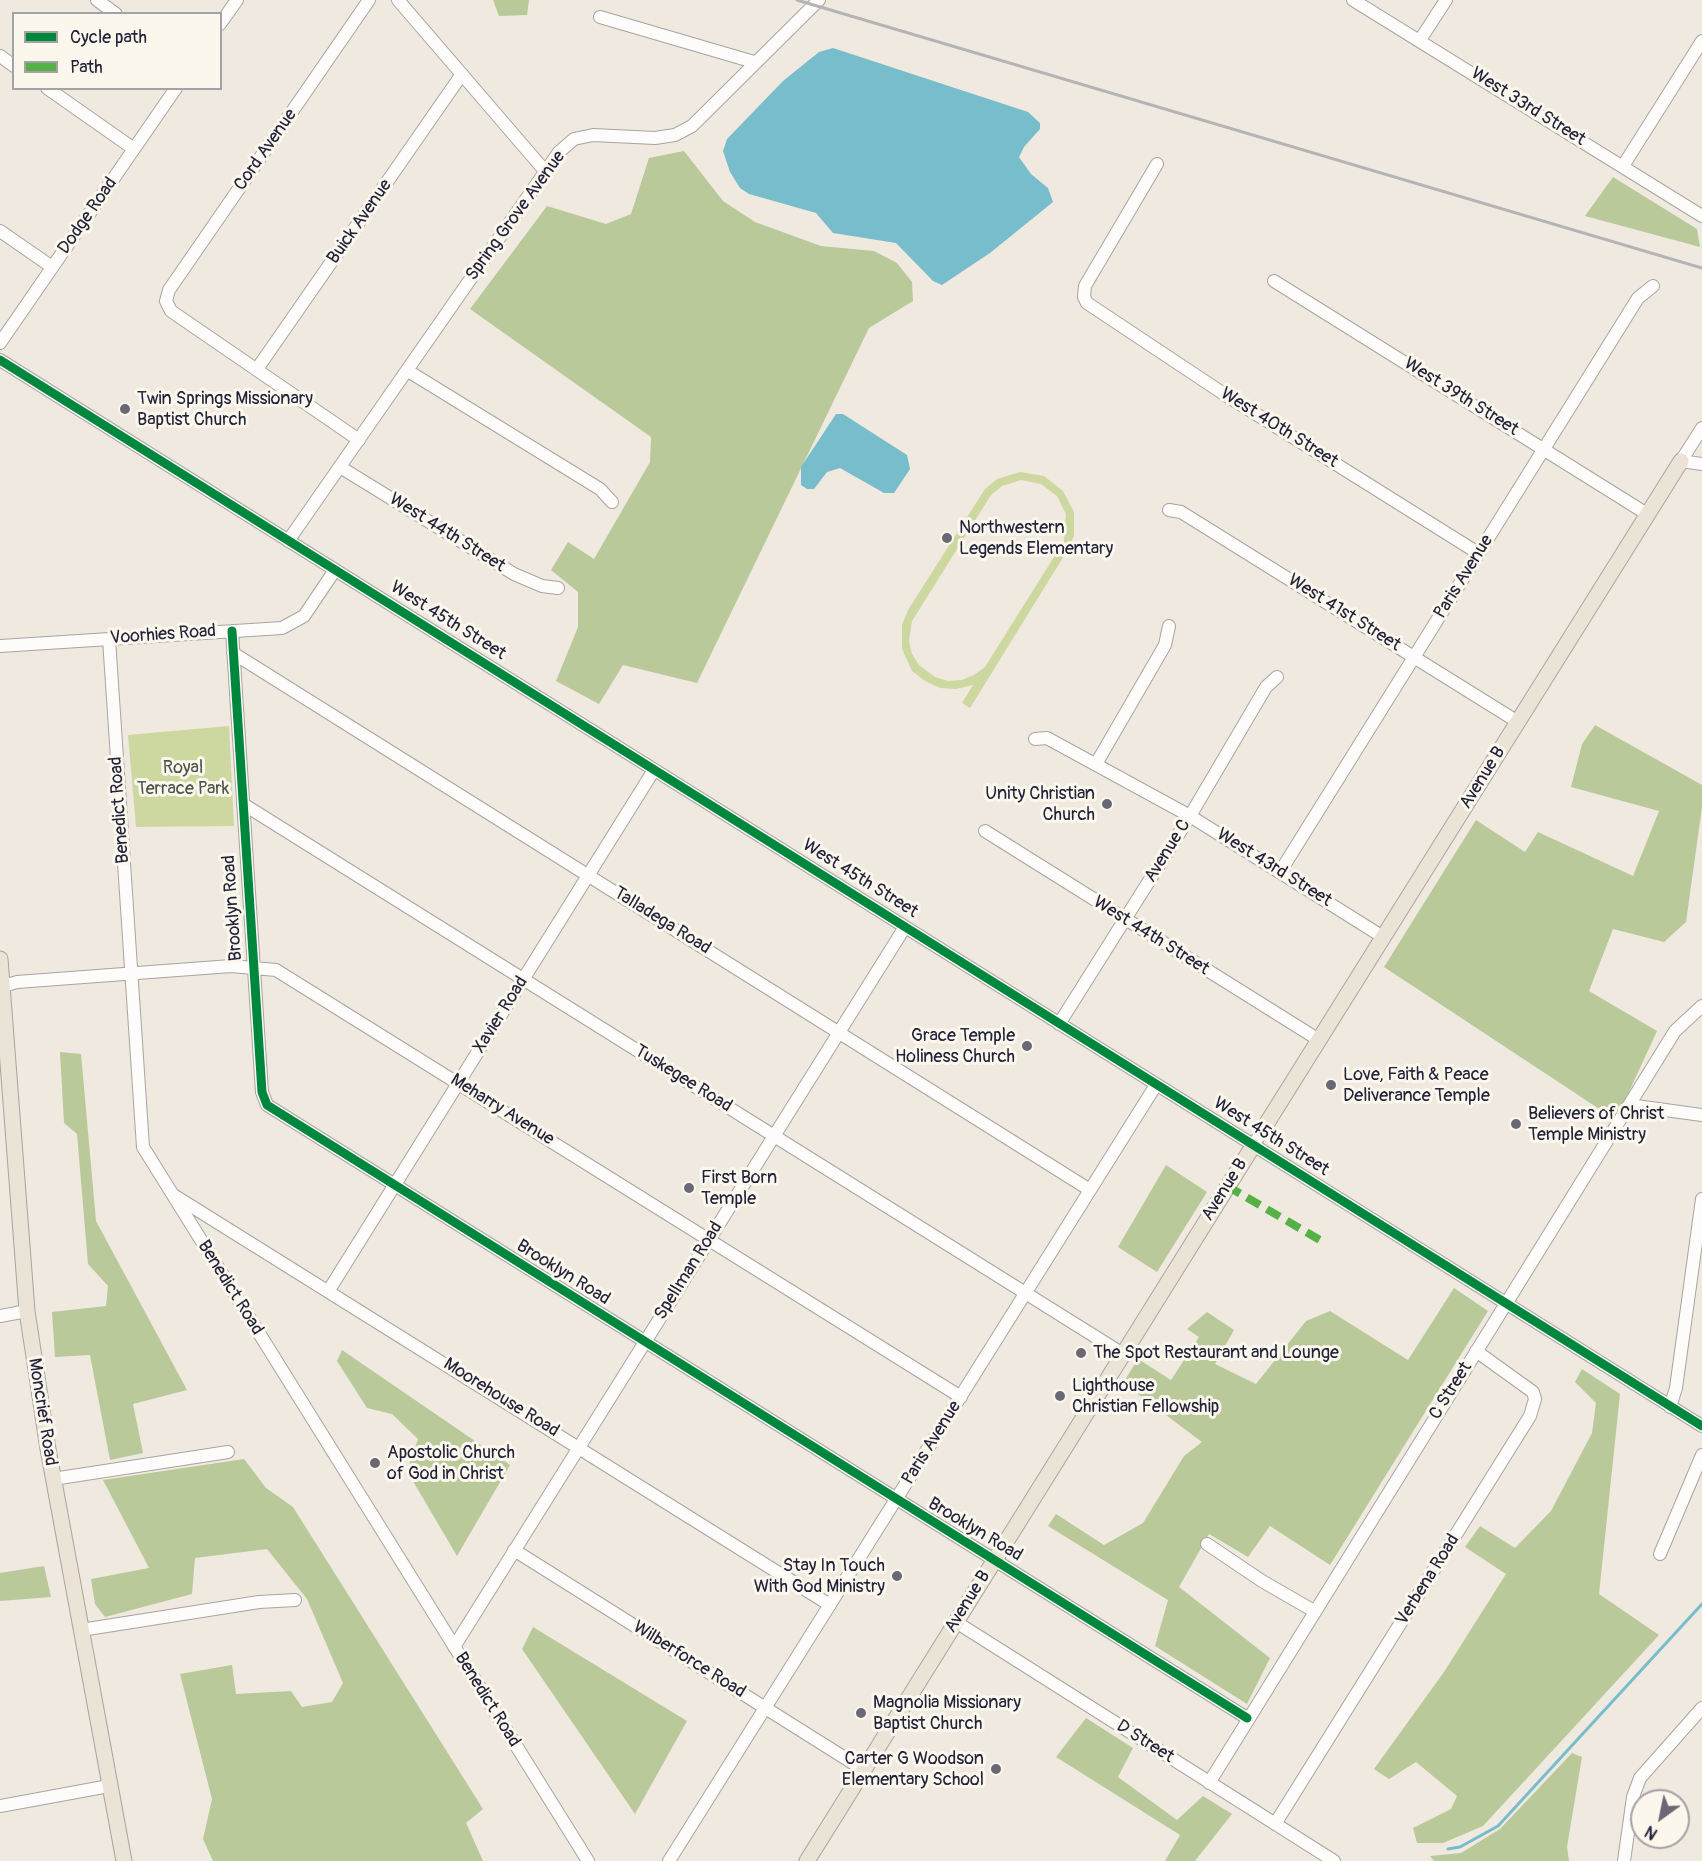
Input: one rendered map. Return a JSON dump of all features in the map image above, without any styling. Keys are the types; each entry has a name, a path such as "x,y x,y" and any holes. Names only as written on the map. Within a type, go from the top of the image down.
{"main road":[{"name":"Avenue B","path":"1267,1123 1681,461"},
{"name":"Moncrief Road","path":"0,959 27,1311 53,1479 124,1861"},
{"name":"Avenue B","path":"807,1861 1253,1146"}],"street":[{"path":"222,21 237,0"},
{"name":"Cord Avenue","path":"257,369 171,311 166,301 169,290 369,0"},
{"path":"398,0 545,171"},
{"name":"Spring Grove Avenue","path":"288,541 560,152 574,139 593,135 655,138 675,135 692,126 819,0"},
{"name":"West 33rd Street","path":"1353,0 1702,216"},
{"path":"1420,40 1446,0"},
{"path":"600,17 754,62"},
{"path":"1623,166 1702,41"},
{"name":"Buick Avenue","path":"257,369 462,74"},
{"path":"49,90 134,149"},
{"name":"Dodge Road","path":"0,343 175,90"},
{"name":"West 40th Street","path":"1157,164 1085,285 1084,297 1092,308 1191,370 1224,394 1478,553"},
{"path":"0,231 52,267"},
{"name":"West 39th Street","path":"1274,281 1647,514"},
{"name":"Paris Avenue","path":"1280,872 1638,298 1653,286"},
{"name":"West 45th Street","path":"0,360 1702,1426"},
{"path":"257,369 359,440"},
{"path":"408,371 600,489 612,502"},
{"name":"Avenue B","path":"1681,461 1702,428"},
{"path":"1681,461 1702,464"},
{"name":"West 44th Street","path":"340,467 514,574 542,586 558,588"},
{"name":"West 41st Street","path":"1169,510 1181,512 1518,722"},
{"name":"Voorhies Road","path":"0,646 282,628 298,622 335,570"},
{"path":"1096,765 1165,645 1169,626"},
{"name":"Brooklyn Road","path":"232,631 262,1092 267,1106 1247,1718"},
{"name":"Benedict Road","path":"109,639 143,1147 588,1861"},
{"name":"Talladega Road","path":"233,653 1090,1190"},
{"name":"Avenue C","path":"1059,1024 1190,816 1266,687 1277,677"},
{"name":"West 43rd Street","path":"1035,739 1047,738 1190,816 1383,937"},
{"name":"Xavier Road","path":"329,1290 654,770"},
{"name":"Tuskegee Road","path":"243,804 1123,1354"},
{"name":"West 44th Street","path":"985,831 1319,1040"},
{"name":"Spellman Road","path":"454,1647 905,927"},
{"name":"Meharry Avenue","path":"1,986 17,982 254,966 285,974 960,1397"},
{"name":"C Street","path":"1209,1783 1247,1718 1675,1031 1702,1006"},
{"name":"Paris Avenue","path":"669,1861 1156,1085"},
{"path":"1629,1105 1702,1115"},
{"name":"Avenue B","path":"1253,1146 1267,1123"},
{"name":"Moorehouse Road","path":"172,1194 830,1605"},
{"path":"1670,1407 1676,1388 1702,1198"},
{"path":"0,1316 27,1311"},
{"name":"Verbena Road","path":"1275,1824 1530,1416 1535,1399 1533,1392 1476,1351"},
{"path":"53,1479 228,1452"},
{"path":"1660,1554 1702,1455"},
{"path":"1207,1544 1262,1581 1314,1611"},
{"name":"Wilberforce Road","path":"514,1550 864,1770"},
{"path":"81,1630 259,1602 295,1600"},
{"name":"D Street","path":"956,1622 1334,1861"},
{"path":"1624,1861 1633,1797 1640,1778 1699,1716"},
{"path":"0,1806 110,1786"}],"green space":[{"path":"493,0 529,0 527,15 499,16"},
{"path":"684,151 723,201 755,222 821,246 874,251 897,263 912,282 913,301 869,328 697,683 623,665 599,704 556,681 578,627 578,592 551,570 568,542 594,559 650,462 651,437 470,309 547,206 606,224 631,214 649,158"},
{"path":"1613,177 1697,229 1700,247 1585,216"},
{"path":"1020,472 1044,476 1063,491 1074,512 1074,536 970,708 962,703 973,685 956,689 940,688 925,681 912,671 902,649 902,625 908,610 985,489 997,479","holes":["1021,480 1041,484 1057,496 1066,514 1064,541 985,667 962,680 948,681 935,677 919,665 912,654 909,641 912,621 991,495 1002,486"]},
{"path":"1595,725 1702,785 1702,807 1686,922 1664,942 1613,929 1589,991 1657,1031 1616,1120 1384,967 1476,820 1525,852 1538,832 1633,876 1659,811 1571,787 1582,744"},
{"name":"Royal Terrace Park","path":"229,726 234,826 136,827 128,735"},
{"path":"60,1052 81,1054 96,1221 187,1390 133,1404 143,1453 110,1460 90,1355 55,1357 52,1312 106,1306 108,1286 88,1264 77,1134 64,1123"},
{"path":"1166,1165 1207,1192 1157,1272 1118,1247"},
{"path":"1454,1288 1488,1311 1330,1565 1270,1526 1248,1557 1209,1534 1179,1587 1270,1658 1247,1704 1155,1646 1168,1600 1048,1526 1056,1514 1104,1545 1143,1523 1184,1456 1202,1442 1123,1383 1138,1359 1171,1380 1199,1337 1187,1329 1207,1312 1234,1330 1215,1364 1256,1384 1306,1321 1330,1311 1408,1360"},
{"path":"342,1350 510,1465 457,1556 407,1471 418,1439 392,1414 367,1408 337,1361"},
{"path":"1582,1369 1620,1394 1599,1594 1659,1635 1483,1826 1443,1843 1417,1843 1413,1828 1451,1809 1457,1796 1416,1762 1389,1779 1374,1769 1444,1672 1506,1574 1465,1547 1480,1526 1515,1548 1551,1511 1592,1433 1596,1403 1575,1382"},
{"path":"244,1459 266,1488 293,1507 483,1809 466,1823 483,1861 213,1861 203,1839 212,1799 180,1674 232,1665 236,1694 291,1691 302,1707 332,1702 343,1683 307,1599 267,1549 195,1558 192,1594 105,1617 95,1604 91,1579 149,1568 103,1480"},
{"path":"44,1566 51,1597 0,1601 0,1573"},
{"path":"533,1627 687,1721 635,1814 522,1649"},
{"path":"1086,1718 1133,1748 1118,1777 1177,1820 1203,1796 1232,1814 1195,1861 1165,1861 1180,1835 1056,1757"},
{"path":"1572,1753 1582,1757 1567,1847 1569,1861 1434,1861 1430,1856 1461,1853 1500,1829"}],"water":[{"path":"833,48 1028,112 1040,123 1040,129 1024,147 1019,157 1031,174 1048,188 1053,202 990,253 942,285 933,281 896,243 833,233 816,213 749,194 740,188 730,172 723,151 727,139 783,81 819,52"},
{"path":"836,414 843,414 907,455 910,469 894,493 884,493 840,468 827,472 814,489 807,489 801,485 801,467"}],"waterway":[{"path":"1448,1849 1460,1847 1498,1826 1702,1604"}],"railway":[{"path":"797,0 1702,268"}],"marked path":[{"path":"1227,1186 1320,1240"}],"cycle path":[{"path":"0,360 1702,1426"},
{"path":"232,631 262,1092 267,1105 1247,1718"}],"place":[{"name":"Twin Springs Missionary Baptist Church","path":"125,409"},
{"name":"Northwestern Legends Elementary","path":"947,538"},
{"name":"Unity Christian Church","path":"1107,804"},
{"name":"Grace Temple Holiness Church","path":"1027,1046"},
{"name":"Love, Faith & Peace Deliverance Temple","path":"1331,1085"},
{"name":"Believers of Christ Temple Ministry","path":"1516,1124"},
{"name":"First Born Temple","path":"689,1188"},
{"name":"The Spot Restaurant and Lounge","path":"1081,1353"},
{"name":"Lighthouse Christian Fellowship","path":"1060,1396"},
{"name":"Apostolic Church of God in Christ","path":"375,1463"},
{"name":"Stay In Touch With God Ministry","path":"897,1576"},
{"name":"Magnolia Missionary Baptist Church","path":"861,1713"},
{"name":"Carter G Woodson Elementary School","path":"996,1769"}]}
